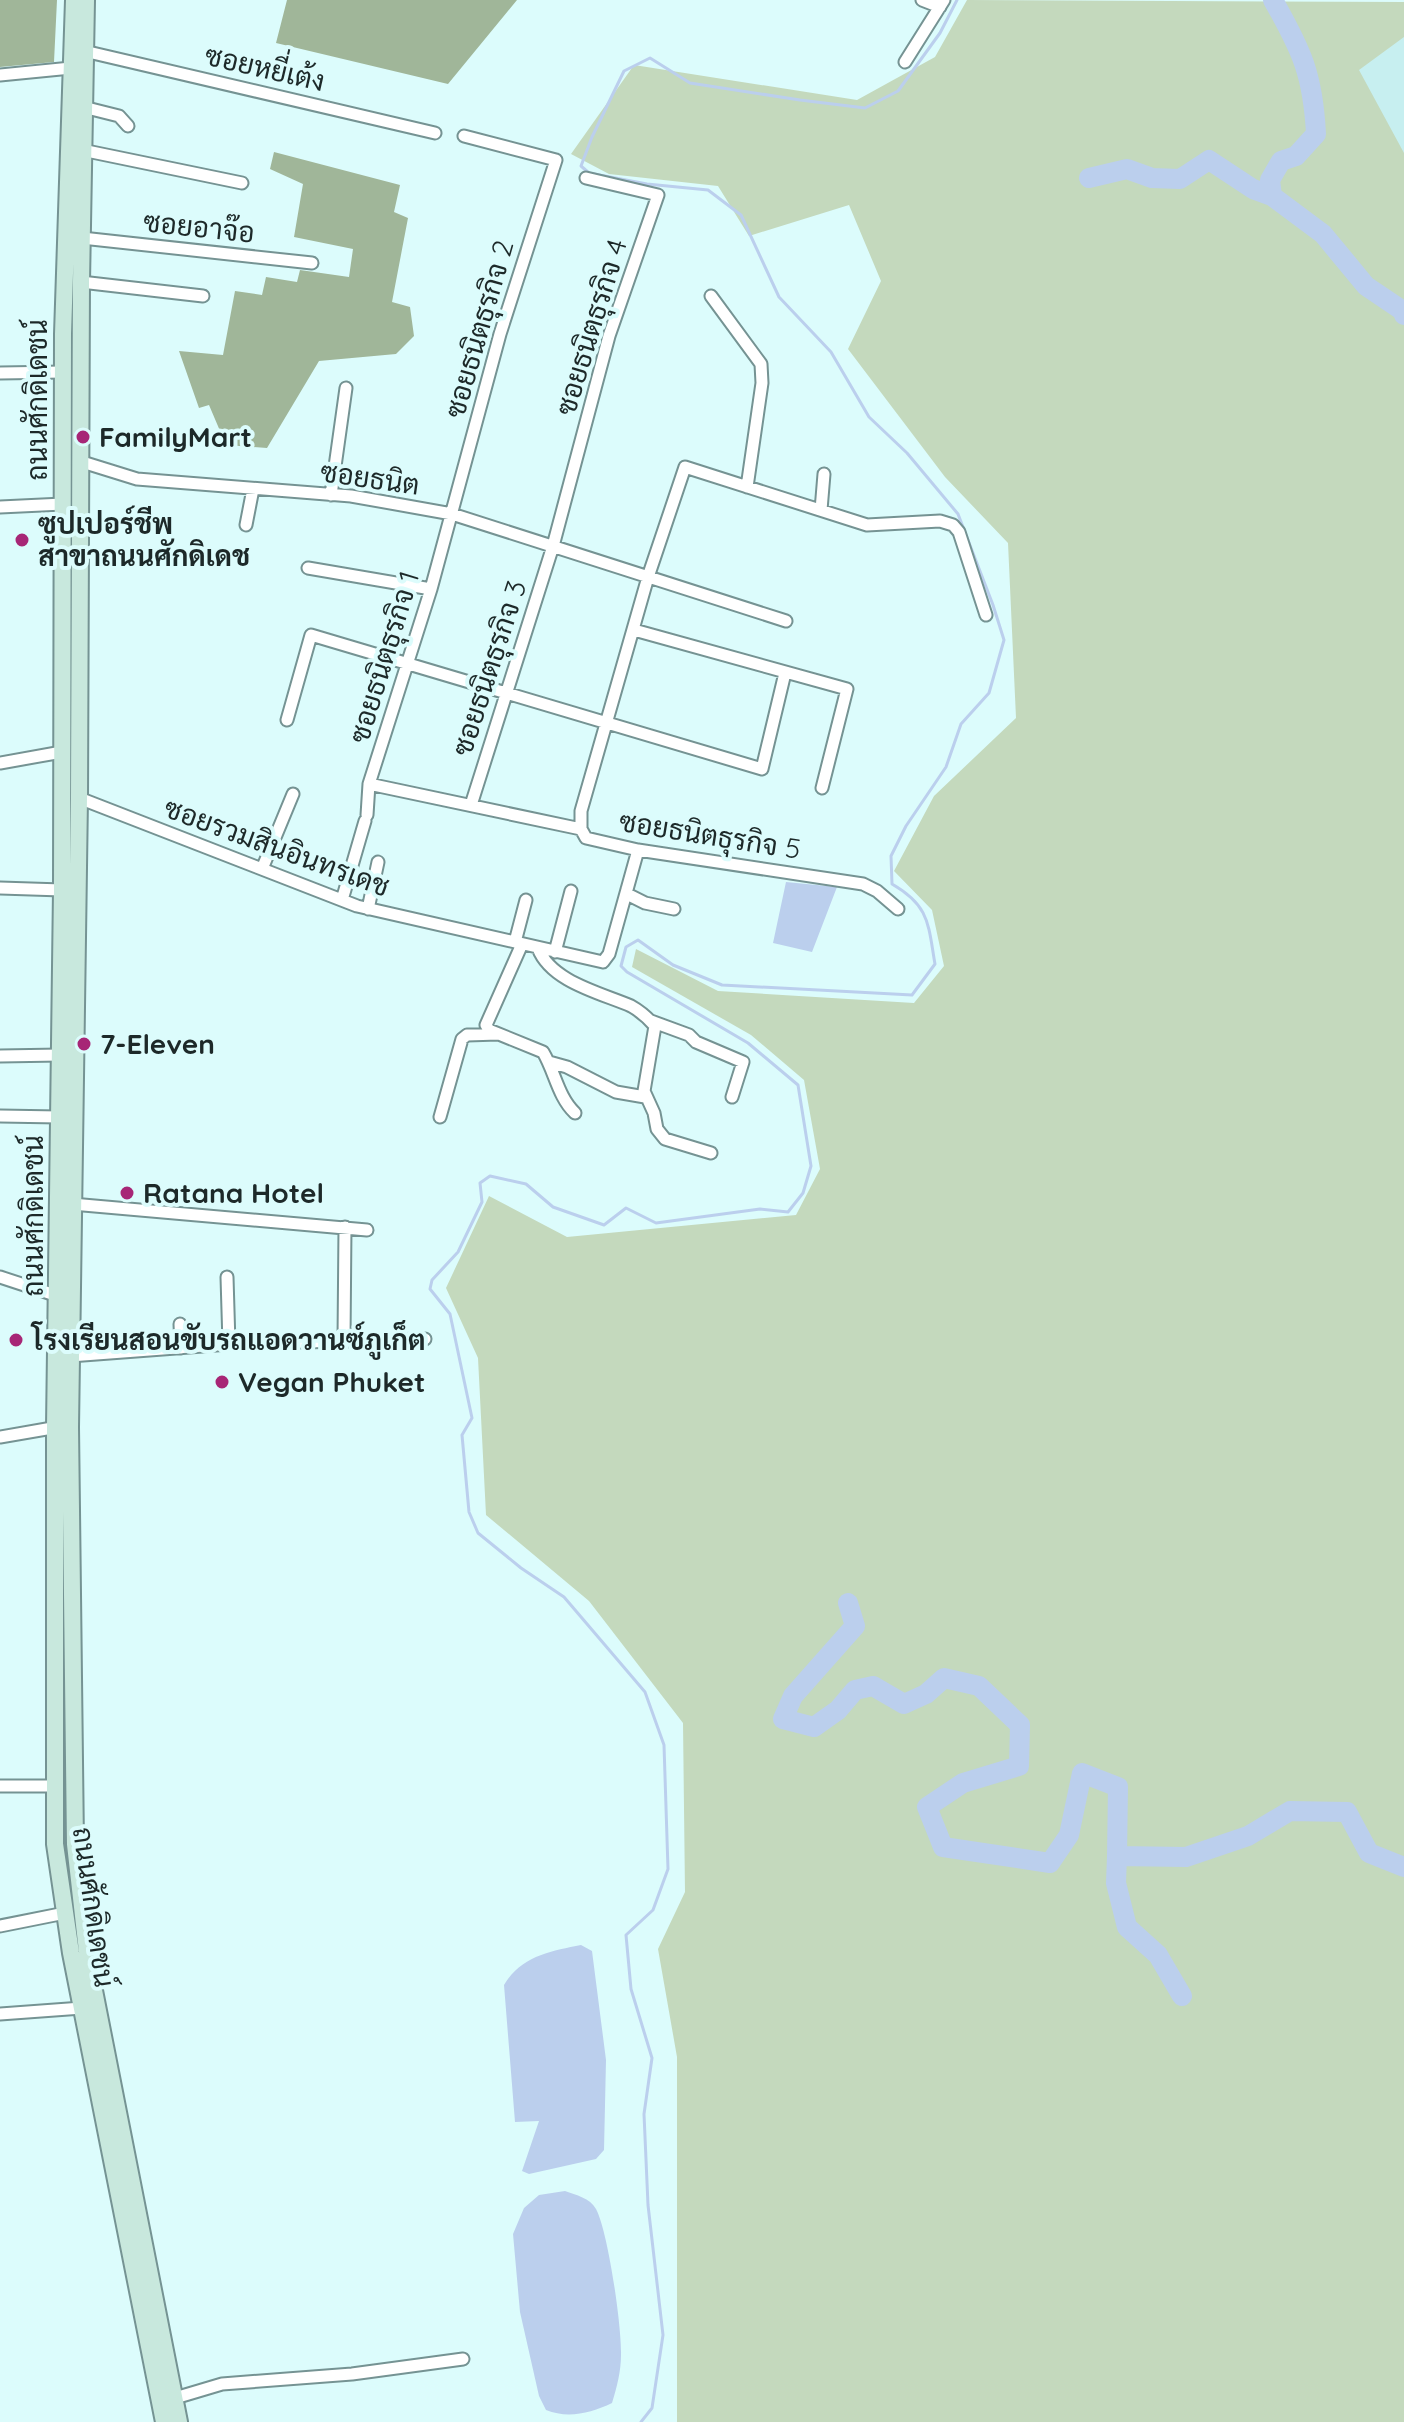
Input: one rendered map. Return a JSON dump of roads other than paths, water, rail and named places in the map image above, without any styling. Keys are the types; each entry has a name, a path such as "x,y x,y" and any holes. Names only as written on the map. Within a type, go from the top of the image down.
{"main road":[{"name":"ถนนศักดิเดชน์","path":"74,0 63,372 59,1117 70,1356 62,1427 55,1844 82,2008 164,2422"},
{"name":"ถนนศักดิเดชน์","path":"86,0 72,1204 58,1296 75,1844 88,1960 179,2422"}],"street":[{"path":"905,62 942,4 922,0"},
{"name":"ซอยหยี่เต้ง","path":"84,51 435,133"},
{"path":"0,75 71,68"},
{"path":"83,107 119,116 128,126"},
{"name":"ซอยธนิตธุรกิจ 2","path":"452,514 500,334 556,160 464,136"},
{"path":"82,150 242,183"},
{"name":"ซอยธนิตธุรกิจ 4","path":"553,546 609,336 658,195 586,178"},
{"name":"ซอยอาจ๊อ","path":"82,238 312,263"},
{"path":"81,282 203,296"},
{"path":"711,296 761,364 762,383 747,487 867,525 940,521 953,525 959,532 986,615"},
{"path":"0,373 63,372"},
{"path":"331,495 346,388"},
{"name":"ซอยธนิต","path":"79,461 137,479 331,495 452,514 786,621"},
{"name":"ซอยธนิตธุรกิจ 5","path":"747,487 685,467 648,577 581,811 581,829 586,838 638,850 863,884 877,891 898,909"},
{"path":"821,510 824,474"},
{"path":"246,525 253,489"},
{"path":"0,507 63,504"},
{"name":"ซอยธนิตธุรกิจ 1","path":"342,900 366,818 369,784 452,514"},
{"name":"ซอยธนิตธุรกิจ 3","path":"471,805 553,546"},
{"path":"308,568 431,589"},
{"path":"634,630 847,689 822,788"},
{"path":"287,720 311,635 762,769 785,673"},
{"path":"0,763 62,752"},
{"path":"369,784 581,829"},
{"path":"262,869 293,794"},
{"name":"ซอยรวมสินอินทรเดช","path":"79,798 368,909 603,962 609,954 627,888"},
{"path":"638,850 627,894 640,901 674,909"},
{"path":"368,909 378,862"},
{"path":"0,888 62,890"},
{"path":"555,952 571,891"},
{"path":"526,900 518,943 487,1022 489,1030 543,1052 562,1096 575,1113"},
{"path":"538,948 541,957 583,988 632,1007 651,1021 655,1031 644,1088 657,1129 665,1139 711,1153"},
{"path":"651,1021 689,1035 696,1042 743,1062 732,1097"},
{"path":"440,1117 464,1036 500,1034"},
{"path":"0,1056 60,1055"},
{"path":"549,1062 567,1067 616,1092 645,1097"},
{"path":"0,1116 59,1117"},
{"path":"72,1204 367,1230"},
{"path":"344,1340 345,1227"},
{"path":"0,1277 58,1296"},
{"path":"227,1277 229,1344"},
{"path":"180,1324 181,1348"},
{"path":"70,1356 229,1344 425,1339"},
{"path":"0,1437 62,1427"},
{"path":"0,1786 55,1786"},
{"path":"0,1926 65,1913"},
{"path":"0,2014 82,2008"},
{"path":"175,2398 222,2384 352,2374 463,2359"}],"waterway":[{"path":"641,2422 652,2408 663,2335 648,2205 644,2114 652,2058 631,1989 626,1935 653,1910 668,1869 664,1745 645,1692 564,1597 521,1568 478,1533 469,1512 462,1435 472,1418 450,1314 430,1289 432,1280 458,1252 482,1202 480,1183 490,1176 526,1184 553,1207 604,1225 626,1208 656,1223 760,1209 788,1212 803,1193 811,1166 798,1085 748,1043 627,972 621,966 626,947 638,940 673,965 722,985 912,995 935,964 925,917 914,900 892,884 891,856 906,826 946,767 961,724 989,693 1004,640 958,514 907,453 869,417 831,352 779,297 741,215 708,190 647,184 589,173 581,166 624,71 650,58 690,83 865,108 898,91 940,33 957,0"},
{"path":"1273,0 1292,34 1309,79 1316,134 1296,156 1281,161 1270,180 1272,196 1323,234 1366,286 1403,311 1404,315"},
{"path":"1089,178 1127,169 1152,178 1180,179 1209,160 1253,189 1272,196"},
{"path":"848,1603 855,1626 793,1696 783,1719 814,1727 838,1710 855,1690 873,1686 904,1704 926,1694 944,1678 979,1686 1020,1725 1019,1766 963,1783 927,1807 943,1847 1050,1863 1069,1835 1082,1773 1118,1787 1117,1856 1186,1857 1248,1836 1290,1811 1347,1812 1369,1853 1404,1867"},
{"path":"1117,1856 1116,1883 1127,1927 1158,1955 1182,1996"}],"place":[{"name":"FamilyMart","path":"83,437"},
{"name":"ซูปเปอร์ชีพ สาขาถนนศักดิเดช","path":"22,540"},
{"name":"7-Eleven","path":"84,1044"},
{"name":"Ratana Hotel","path":"127,1193"},
{"name":"โรงเรียนสอนขับรถแอดวานซ์ภูเก็ต","path":"16,1340"},
{"name":"Vegan Phuket","path":"222,1382"}]}
